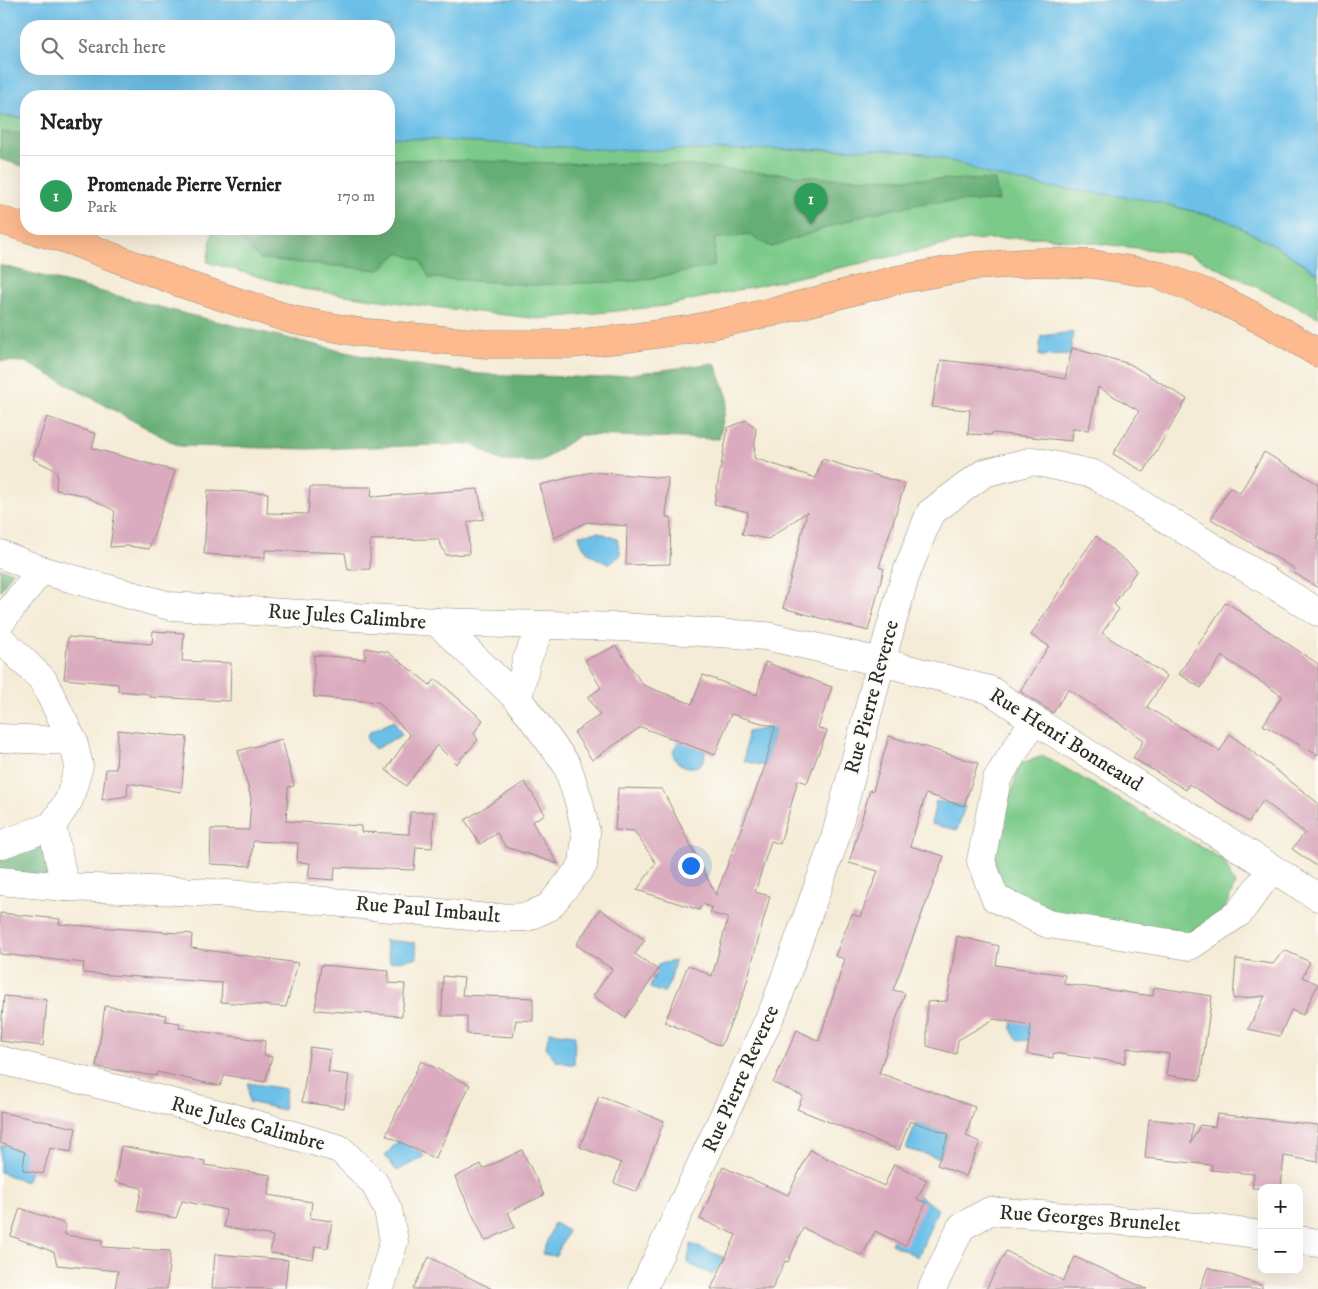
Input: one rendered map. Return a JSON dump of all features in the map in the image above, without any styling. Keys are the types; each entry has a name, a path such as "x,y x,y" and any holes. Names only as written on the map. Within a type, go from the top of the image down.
{"main road":[{"path":"0,220 20,226"},
{"path":"52,235 182,284 293,320 358,332 487,344 571,344 692,329 773,312 896,280 974,266 1040,262 1093,264 1155,274 1212,295 1272,326 1318,353"}],"street":[{"name":"Rue Pierre Reverce","path":"643,1289 775,1006 834,842 905,577 930,513 984,473 1033,461 1093,474 1318,612"},
{"name":"Rue Jules Calimbre","path":"0,554 41,570 170,606 437,622 701,632"},
{"path":"0,622 41,570"},
{"name":"Rue Paul Imbault","path":"0,881 65,887 295,898 488,918 527,917 549,907 583,865 586,833 580,802 567,765 518,698 437,622"},
{"path":"518,698 526,662 540,626"},
{"name":"Rue Henri Bonneaud","path":"701,632 766,636 881,662 990,690 1034,720 1318,897"},
{"path":"0,638 43,680 73,741 79,766 68,800 52,826 0,845"},
{"path":"1034,720 997,778 981,861 995,898 1048,924 1190,946 1239,913 1272,869"},
{"path":"0,738 73,741"},
{"path":"52,826 65,887"},
{"name":"Rue Jules Calimbre","path":"0,1060 227,1116 340,1149 374,1184 388,1210 394,1241 380,1289"},
{"name":"Rue Georges Brunelet","path":"932,1289 961,1227 990,1211 1211,1228 1258,1234"},
{"path":"1303,1241 1318,1243"}],"green space":[{"path":"0,116 20,118 20,165 0,159"},
{"path":"0,132 20,134 20,165 0,159"},
{"path":"395,137 795,150 887,149 921,153 955,162 1153,201 1224,219 1274,245 1318,273 1318,317 1189,254 1041,237 968,240 664,306 540,319 408,304 303,289 207,262 212,235 395,235"},
{"path":"395,159 602,164 654,163 829,178 995,180 999,201 930,202 867,214 771,247 748,234 715,239 714,266 638,281 534,285 429,278 420,260 398,253 379,270 260,259 236,235 395,235"},
{"path":"0,265 190,315 371,358 479,374 602,378 715,363 728,398 719,439 580,435 540,462 501,461 472,444 308,449 179,446 26,362 0,361"},
{"path":"0,568 13,572 0,591"},
{"path":"1044,756 1224,860 1235,885 1221,917 1189,932 1064,916 1000,885 993,853 1020,763"},
{"path":"46,833 57,886 0,879 0,849"}],"water":[{"path":"0,0 1318,0 1318,273 1274,245 1224,219 1153,201 1043,186 990,175 955,162 921,153 887,149 613,150 395,137 395,90 20,90 20,118 0,116"},
{"path":"1073,332 1070,355 1039,356 1041,336"},
{"path":"598,532 617,539 621,555 609,564 590,554 583,546 579,535"},
{"path":"394,721 402,735 375,749 367,740 368,733"},
{"path":"775,727 765,766 744,761 747,732"},
{"path":"682,739 704,746 704,758 700,764 693,767 685,766 678,762 674,756 674,748"},
{"path":"936,801 965,806 957,830 931,824"},
{"path":"385,940 415,943 417,958 390,962"},
{"path":"675,961 670,982 664,993 650,988 658,964"},
{"path":"1015,1019 1035,1019 1029,1040 1021,1041 1014,1034 1012,1025"},
{"path":"549,1032 575,1035 574,1065 556,1061 546,1047"},
{"path":"248,1083 286,1089 283,1110 249,1102"},
{"path":"916,1123 949,1134 939,1158 906,1149"},
{"path":"23,1140 36,1159 26,1182 0,1172 0,1146"},
{"path":"397,1142 415,1143 424,1157 397,1171 385,1156"},
{"path":"916,1194 938,1209 918,1257 891,1244"},
{"path":"554,1223 568,1231 556,1256 542,1254"},
{"path":"691,1244 725,1258 712,1275 687,1263"}],"building":[{"path":"1072,348 1130,364 1187,399 1144,472 1113,454 1139,411 1098,387 1089,430 1072,429 1071,441 992,433 991,435 968,434 970,410 932,407 941,360 1002,367 1065,379"},
{"path":"47,417 96,434 92,448 175,471 149,549 128,546 110,547 115,511 83,495 56,490 57,471 33,459"},
{"path":"746,420 756,428 754,458 816,478 822,459 905,484 879,567 884,569 868,631 783,608 807,512 768,539 742,534 748,512 714,504 728,428"},
{"path":"1264,452 1318,484 1318,588 1293,572 1295,569 1211,519 1230,487 1240,493"},
{"path":"592,472 668,478 666,517 671,517 670,564 626,565 627,526 587,522 554,538 540,485"},
{"path":"310,487 372,487 371,497 478,489 484,519 468,522 469,554 446,555 438,539 370,540 370,569 348,570 345,553 265,550 265,558 204,554 208,490 268,493 267,513 308,514"},
{"path":"1096,536 1137,570 1114,604 1119,609 1102,633 1167,676 1147,707 1220,751 1230,734 1318,803 1318,867 1292,849 1305,833 1263,800 1249,822 1189,784 1186,790 1133,758 1144,740 1068,689 1053,713 1020,691 1049,646 1031,635 1065,580"},
{"path":"1226,602 1318,664 1318,755 1263,725 1282,696 1222,656 1201,688 1179,674"},
{"path":"153,631 184,633 182,661 231,663 230,701 149,697 149,694 118,691 118,684 64,679 68,637 152,644"},
{"path":"616,646 643,685 692,704 703,675 757,695 765,662 832,687 818,728 827,731 807,783 798,780 780,844 771,841 755,892 770,896 744,992 721,1046 665,1022 688,965 712,976 728,918 710,913 712,908 703,904 699,910 637,890 656,863 634,831 615,830 618,788 662,789 716,895 765,766 775,727 731,714 715,755 641,727 592,760 574,732 600,715 588,697 601,688 585,660"},
{"path":"365,648 388,652 430,685 436,679 483,720 474,733 478,740 456,764 437,745 406,786 386,770 410,735 378,702 314,697 314,655 365,659"},
{"path":"118,730 187,737 181,792 128,783 127,796 102,800 106,769 116,769"},
{"path":"889,736 978,763 964,806 926,794 910,846 944,856 893,990 905,993 879,1073 975,1107 966,1136 980,1142 966,1176 937,1165 949,1134 910,1121 899,1150 797,1109 803,1096 773,1083 797,1030 819,1041 845,959 835,956 852,914 860,917 878,871 849,863 870,790 873,791"},
{"path":"282,739 294,786 288,787 286,821 361,826 361,832 409,834 410,812 434,812 432,848 416,847 414,870 335,867 334,880 308,878 310,863 297,862 298,843 253,841 251,866 210,864 211,829 249,830 251,798 238,751"},
{"path":"525,782 545,814 532,822 558,864 506,847 497,833 480,844 465,820"},
{"path":"600,909 645,940 635,954 658,970 625,1018 593,996 612,969 576,945"},
{"path":"0,913 60,919 59,924 192,934 191,948 298,963 286,1007 221,1002 222,983 83,973 84,963 0,954"},
{"path":"957,936 999,946 996,965 1065,975 1064,984 1153,996 1154,987 1212,996 1200,1080 1166,1075 1169,1054 1127,1048 1125,1063 1053,1053 1053,1058 1027,1054 1031,1025 994,1019 958,1040 956,1054 927,1046 927,1002 947,1001"},
{"path":"1284,950 1310,962 1302,977 1318,984 1303,1015 1291,1010 1280,1036 1248,1029 1265,996 1233,999 1236,959 1273,964"},
{"path":"321,965 389,971 388,983 405,984 402,1016 315,1010"},
{"path":"443,976 464,978 462,995 533,998 533,1021 516,1020 513,1037 467,1034 467,1016 442,1016"},
{"path":"4,996 47,1000 43,1046 0,1041"},
{"path":"105,1006 166,1015 165,1021 180,1023 179,1028 265,1041 264,1055 272,1057 265,1082 225,1075 220,1086 157,1072 156,1076 96,1067"},
{"path":"310,1047 331,1050 328,1072 349,1075 344,1108 302,1102"},
{"path":"421,1061 470,1085 435,1159 386,1135"},
{"path":"599,1096 664,1121 637,1192 614,1183 621,1163 580,1147"},
{"path":"0,1112 76,1128 71,1152 50,1148 43,1174 23,1170 25,1152 0,1143"},
{"path":"1217,1114 1318,1125 1318,1162 1284,1156 1281,1184 1258,1184 1258,1188 1252,1188 1254,1174 1211,1170 1212,1165 1145,1158 1149,1119 1193,1124 1191,1143 1200,1125 1215,1127"},
{"path":"121,1146 205,1161 204,1165 271,1175 268,1195 312,1202 310,1218 332,1221 328,1248 315,1246 313,1259 270,1253 273,1236 224,1227 226,1210 182,1201 176,1218 137,1211 142,1188 115,1182"},
{"path":"522,1150 544,1195 508,1212 515,1227 485,1241 455,1177 481,1164 483,1169"},
{"path":"810,1150 884,1186 894,1164 927,1180 917,1199 926,1203 905,1246 875,1231 862,1256 803,1228 788,1262 785,1261 772,1289 711,1289 736,1235 700,1219 723,1167 788,1195"},
{"path":"20,1208 65,1224 65,1235 102,1240 102,1247 170,1251 167,1289 115,1289 118,1271 57,1265 54,1252 11,1236"},
{"path":"1006,1251 1063,1281 1075,1257 1147,1289 986,1289"},
{"path":"215,1254 288,1260 285,1289 212,1288"},
{"path":"429,1257 492,1289 413,1289"},
{"path":"1208,1267 1262,1286 1262,1289 1200,1289"}],"place":[{"name":"Promenade Pierre Vernier","path":"811,224"}]}
